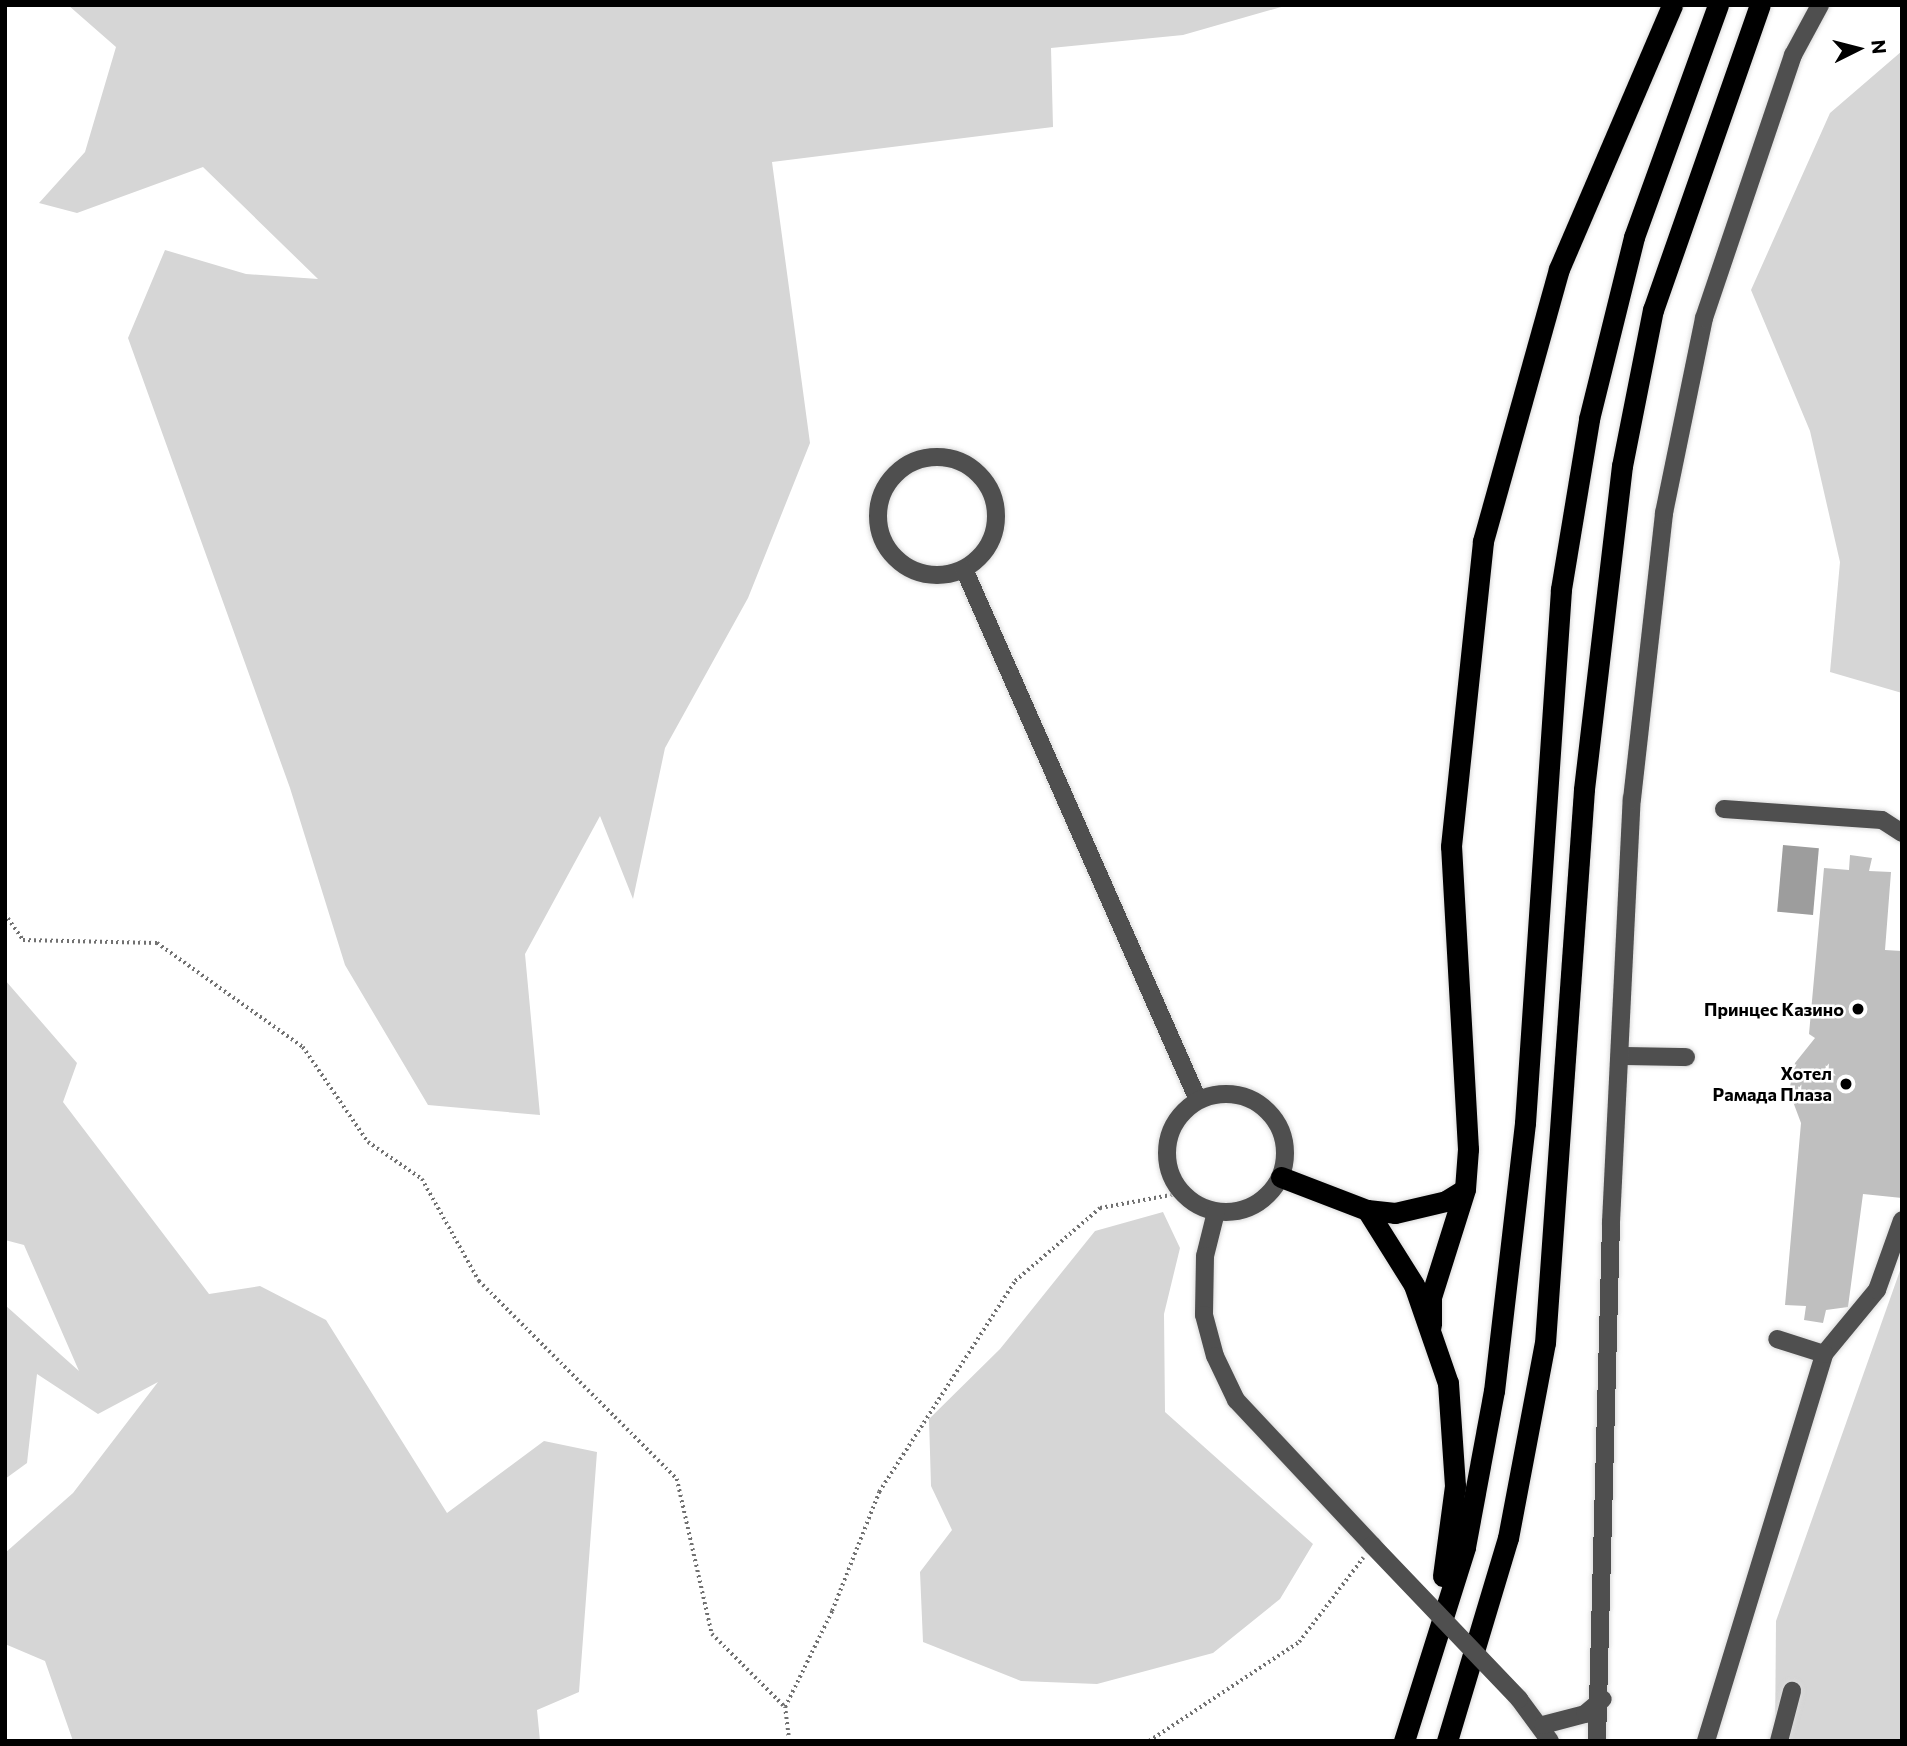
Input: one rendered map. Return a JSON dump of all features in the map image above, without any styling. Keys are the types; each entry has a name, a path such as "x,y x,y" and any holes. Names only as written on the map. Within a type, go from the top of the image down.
{"highway":[{"path":"1392,1741 1449,1552 1453,1430 1432,1325 1437,1272 1465,1189 1451,846 1483,541 1559,269 1672,5"},
{"path":"1404,1741 1465,1547 1496,1378 1525,1123 1561,589 1589,419 1634,237 1718,5"},
{"path":"1447,1741 1508,1538 1545,1343 1584,789 1622,466 1653,310 1759,5"},
{"path":"1281,1177 1367,1210 1424,1208 1465,1189"},
{"path":"1367,1210 1432,1325"}],"street":[{"path":"1597,1741 1603,1699 1620,1056 1632,799 1664,513 1704,318 1793,55 1820,5"},
{"path":"927,457 963,463 989,488 995,506 990,542 964,569 924,574 897,559 880,534 882,493 909,463 927,457"},
{"path":"964,569 1198,1100"},
{"path":"1724,809 1882,820 1902,833"},
{"path":"1620,1056 1686,1057"},
{"path":"1234,1093 1267,1109 1285,1140 1281,1177 1255,1206 1216,1212 1182,1193 1167,1160 1173,1125 1198,1100 1234,1093"},
{"path":"1216,1212 1205,1268 1205,1315 1214,1356 1236,1400 1519,1699 1546,1733 1585,1714 1603,1699"},
{"path":"1706,1741 1824,1354 1877,1290 1902,1220"},
{"path":"1777,1339 1824,1354"},
{"path":"1779,1741 1792,1691"},
{"path":"1455,1741 1460,1704"}],"path":[{"path":"5,914 23,940 158,943 303,1047 368,1142 422,1179 479,1281 677,1479 712,1634 785,1707"},
{"path":"789,1741 785,1707 832,1611 879,1492 1015,1281 1100,1208 1182,1193"},
{"path":"1149,1741 1300,1643 1372,1545"}],"shaded area":[{"path":"68,5 1288,5 1183,35 1051,48 1053,127 772,162 810,443 748,598 665,748 633,899 600,816 525,954 540,1115 428,1105 345,965 290,788 128,338 165,250 246,274 318,279 203,167 77,213 39,203 85,152 116,47"},
{"path":"1902,51 1902,693 1830,672 1840,562 1810,431 1751,290 1830,113"},
{"path":"1783,845 1819,848 1813,915 1777,912"},
{"path":"5,980 77,1063 63,1102 209,1294 260,1286 326,1320 447,1513 544,1441 597,1452 579,1692 537,1710 540,1741 73,1741 45,1661 5,1644 5,1553 73,1493 158,1382 98,1414 37,1374 27,1463 5,1479 5,1305 79,1371 24,1245 5,1240"},
{"path":"1163,1212 1180,1248 1164,1314 1165,1412 1313,1544 1280,1599 1213,1653 1097,1684 1021,1681 923,1642 920,1572 952,1530 931,1486 929,1419 1000,1349 1095,1231"},
{"path":"1902,1265 1902,1741 1775,1741 1776,1621"}],"building":[{"name":"Хотел Рамада Плаза","path":"1850,855 1872,858 1869,871 1891,872 1885,950 1902,951 1902,1198 1863,1194 1848,1307 1826,1310 1823,1323 1804,1320 1806,1306 1785,1305 1801,1123 1789,1091 1795,1063 1815,1038 1809,1034 1824,868 1849,870"}],"place":[{"name":"Принцес Казино","path":"1858,1009"},
{"name":"Хотел Рамада Плаза","path":"1846,1084"}]}
